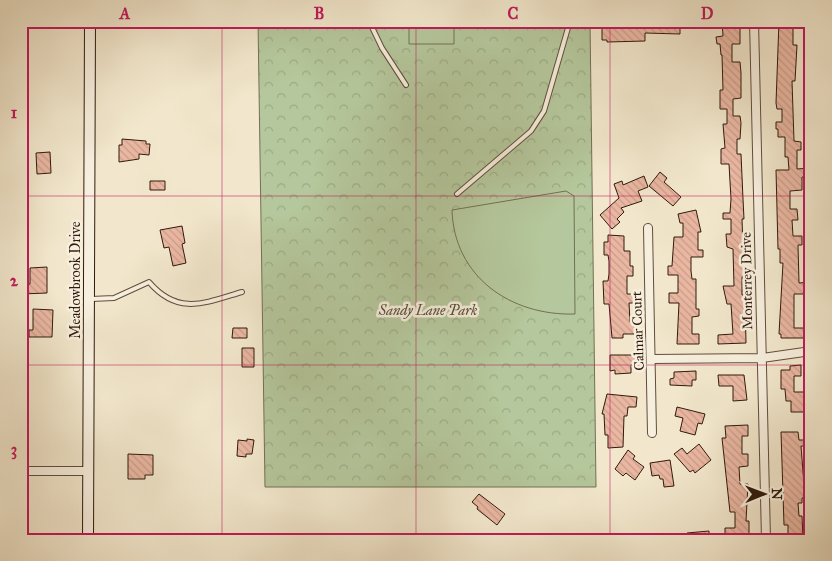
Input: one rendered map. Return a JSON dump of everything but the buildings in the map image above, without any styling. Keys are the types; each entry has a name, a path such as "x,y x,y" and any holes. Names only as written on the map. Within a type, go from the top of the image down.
{"main road":[{"name":"Meadowbrook Drive","path":"88,540 90,21"}],"street":[{"name":"Monterrey Drive","path":"754,21 766,540"},
{"name":"Calmar Court","path":"648,228 652,433"},
{"path":"652,359 762,358 811,351"},
{"path":"21,471 88,471"}],"lane":[{"path":"369,21 382,48 406,85"},
{"path":"456,194 537,124 544,111 570,21"},
{"path":"89,299 114,298 149,282 165,299 186,304 203,303 242,292"}],"green space":[{"name":"Sandy Lane Park","path":"258,21 590,21 596,487 265,487"},
{"path":"409,21 454,21 454,44 409,44"},
{"path":"566,191 574,196 575,314 551,313 529,308 508,300 490,288 475,273 463,255 455,234 452,210"}]}
